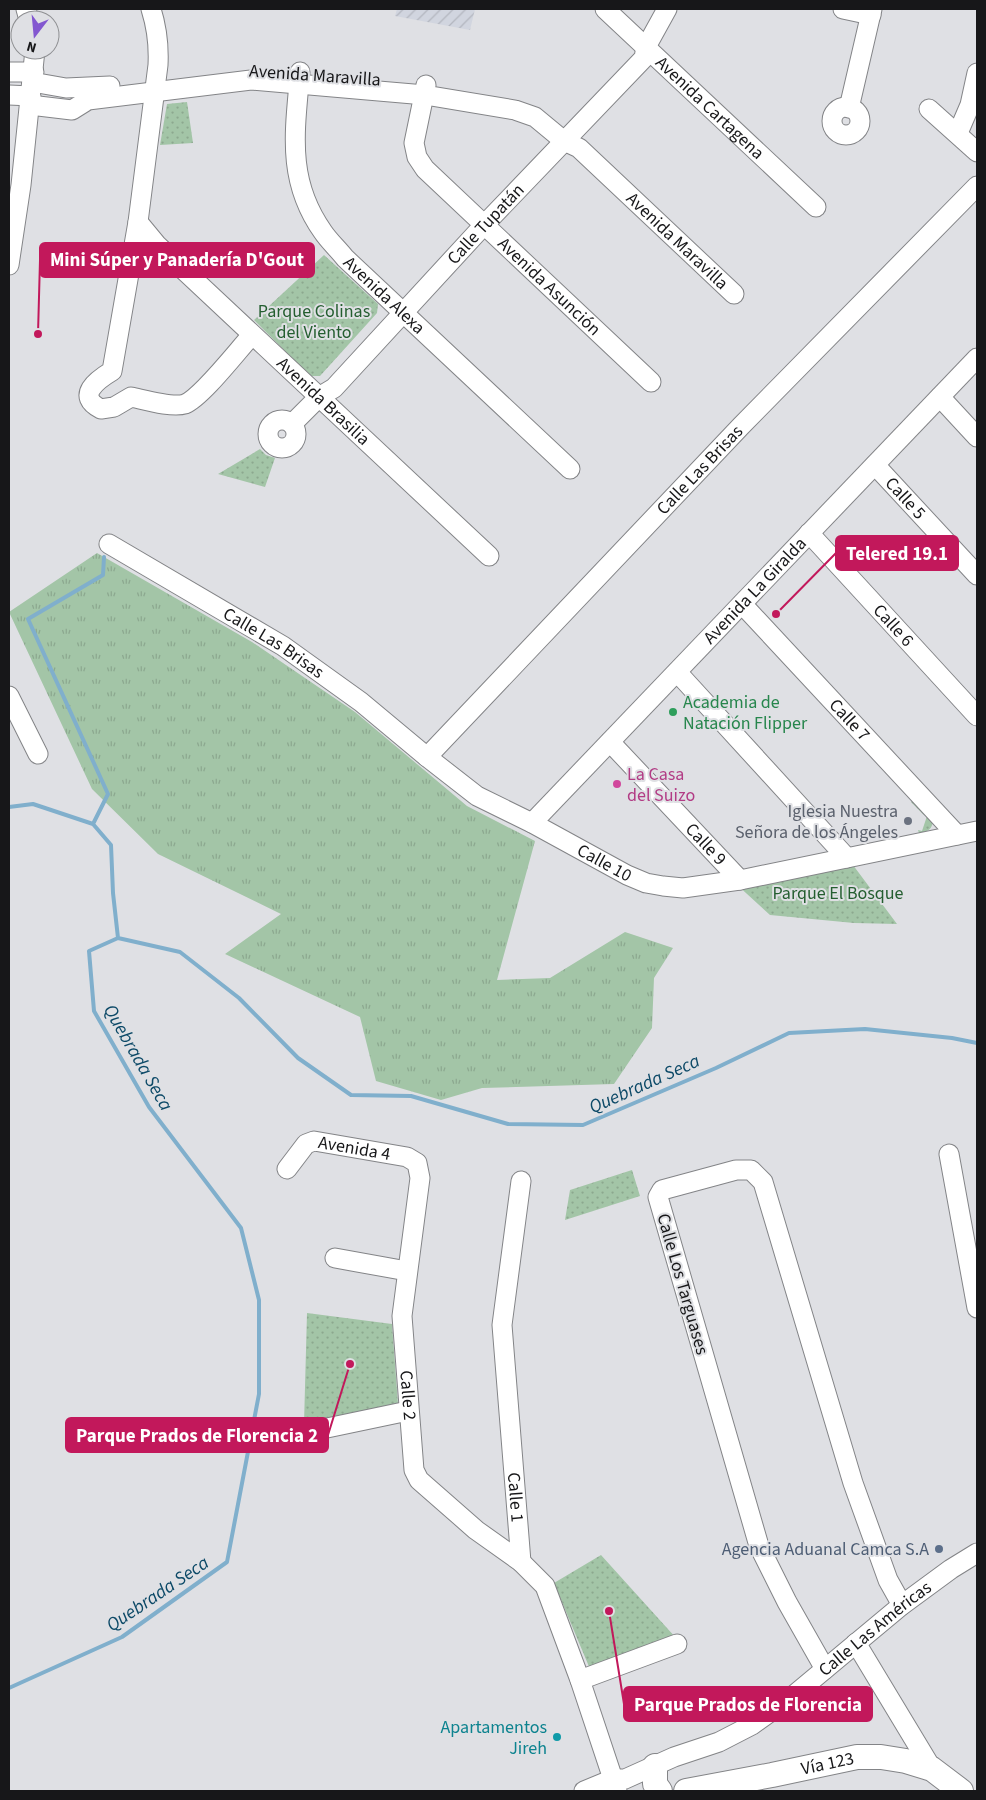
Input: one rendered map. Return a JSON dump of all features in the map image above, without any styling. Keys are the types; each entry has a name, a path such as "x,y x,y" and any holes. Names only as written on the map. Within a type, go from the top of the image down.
{"main road":[{"name":"Vía 123","path":"686,1791 724,1788 857,1757 881,1757 906,1761 932,1769 961,1791"},
{"path":"654,1766 655,1784 660,1791"}],"street":[{"path":"151,9 157,30 159,47 156,87 138,222 112,371 96,381 92,386 89,398 92,403 101,409 108,409 131,398 169,404 184,404 197,397 252,335"},
{"name":"Avenida Cartagena","path":"605,9 816,207"},
{"name":"Calle Tupatán","path":"292,424 319,396 334,388 400,308 480,222 644,58 646,47 667,9"},
{"path":"843,9 871,12 849,108"},
{"path":"9,265 21,185 34,60"},
{"name":"Avenida Maravilla","path":"32,89 60,108 72,110 88,100 256,68 300,78 426,90 515,110 535,117 567,136 734,294"},
{"path":"9,72 32,89"},
{"path":"958,133 970,105 977,73"},
{"name":"Avenida Alexa","path":"300,78 294,136 296,165 308,207 323,232 345,258 570,469"},
{"name":"Avenida Maravilla","path":"32,89 156,87"},
{"path":"9,95 32,89"},
{"name":"Avenida Asunción","path":"426,90 414,143 417,157 425,170 651,382"},
{"path":"930,109 977,152"},
{"name":"Calle Las Brisas","path":"427,757 734,434 977,186"},
{"name":"Avenida Brasilia","path":"138,222 157,245 488,556"},
{"name":"Avenida La Giralda","path":"532,823 977,358"},
{"path":"940,397 977,437"},
{"name":"Calle 5","path":"875,465 977,575"},
{"name":"Calle 6","path":"809,533 977,716"},
{"name":"Calle Las Brisas","path":"109,544 283,646 361,702 477,796 532,823"},
{"name":"Calle 7","path":"742,604 957,835"},
{"path":"676,672 847,858"},
{"path":"9,696 38,754"},
{"name":"Calle 9","path":"610,742 740,880"},
{"name":"Calle 10","path":"532,823 627,875 646,883 683,888 740,880 977,831"},
{"name":"Avenida 4","path":"287,1170 306,1144 314,1141 407,1156 417,1164 420,1178"},
{"path":"949,1154 977,1308"},
{"name":"Calle Los Targuases","path":"825,1669 787,1602 759,1546 658,1197 662,1190 736,1170 751,1170 762,1182 853,1483 888,1580 902,1605"},
{"name":"Calle 2","path":"420,1178 402,1316 414,1470 419,1480 476,1530 521,1562"},
{"name":"Calle 1","path":"521,1181 502,1325 521,1562"},
{"path":"335,1258 407,1271"},
{"path":"327,1428 408,1411"},
{"name":"Calle Las Américas","path":"584,1791 615,1785 674,1757 719,1742 752,1725 794,1695 902,1605 977,1552"},
{"path":"521,1562 545,1586 580,1680 615,1785"},
{"path":"856,1643 932,1769"},
{"path":"580,1680 678,1644"}],"shaded area":[{"path":"397,9 475,9 470,30 395,16"}],"green space":[{"path":"187,102 193,143 160,145 167,104"},
{"name":"Parque Colinas del Viento","path":"324,255 378,304 377,313 320,376 310,376 254,320"},
{"path":"260,449 266,455 275,458 265,487 218,474"},
{"path":"97,553 252,642 355,712 467,806 535,841 497,980 550,978 625,932 673,948 654,978 652,1028 614,1084 482,1088 441,1100 376,1081 360,1017 225,954 281,914 158,854 92,789 9,612"},
{"path":"915,798 933,822 930,829 919,833 918,830 922,831 927,816 911,802"},
{"name":"Parque El Bosque","path":"850,861 897,924 854,923 770,915 735,883"},
{"path":"632,1170 640,1196 565,1220 570,1190"},
{"path":"307,1313 392,1324 398,1404 304,1424"},
{"path":"601,1555 676,1638 590,1669 554,1583"}],"waterway":[{"path":"93,824 108,794 28,619 103,575 104,557"},
{"path":"9,807 33,804 93,824 111,845 113,893 118,938"},
{"name":"Quebrada Seca","path":"9,1688 122,1637 227,1562 259,1394 259,1300 241,1228 149,1107 94,1011 89,951 118,938 180,952 239,998 298,1058 351,1095 411,1096 508,1124 583,1125 716,1068 789,1033 865,1029 952,1038 977,1043"}],"place":[{"name":"Mini Súper y Panadería D'Gout","path":"38,334"},
{"name":"Telered 19.1","path":"776,614"},
{"name":"Academia de Natación Flipper","path":"673,712"},
{"name":"La Casa del Suizo","path":"617,784"},
{"name":"Iglesia Nuestra Señora de los Ángeles","path":"908,821"},
{"name":"Parque Prados de Florencia 2","path":"350,1364"},
{"name":"Agencia Aduanal Camca S.A","path":"939,1549"},
{"name":"Parque Prados de Florencia","path":"609,1611"},
{"name":"Apartamentos Jireh","path":"557,1737"}]}
